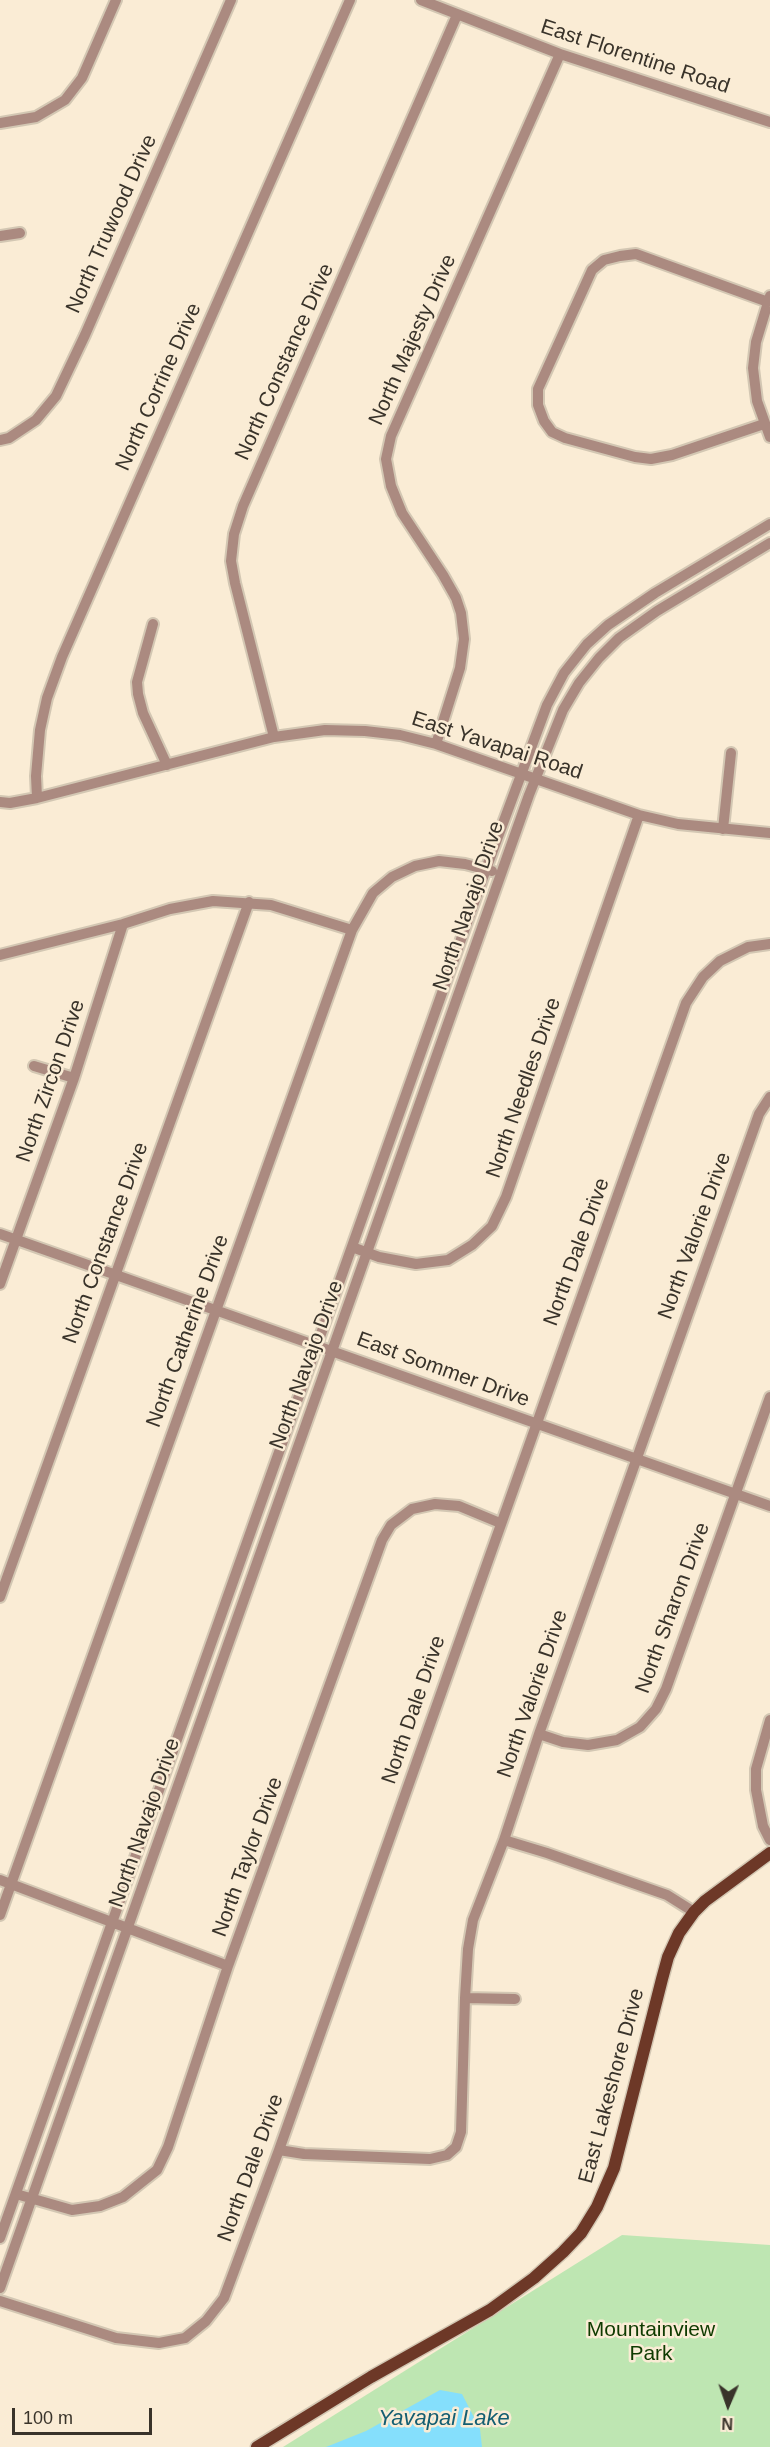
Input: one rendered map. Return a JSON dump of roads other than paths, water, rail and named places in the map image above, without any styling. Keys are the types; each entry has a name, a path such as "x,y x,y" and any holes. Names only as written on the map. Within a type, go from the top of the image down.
{"main road":[{"name":"East Lakeshore Drive","path":"257,2447 371,2377 490,2310 534,2278 564,2252 597,2207 614,2168 668,1957 679,1932 694,1912 723,1886 770,1853"}],"street":[{"path":"0,123 36,117 65,100 82,78 116,0"},
{"name":"North Truwood Drive","path":"0,440 9,438 36,420 56,396 86,335 231,0"},
{"name":"North Corrine Drive","path":"37,798 39,730 47,698 62,657 350,0"},
{"name":"East Florentine Road","path":"421,0 560,54 770,122"},
{"name":"North Constance Drive","path":"274,737 235,583 231,561 234,534 248,496 458,15"},
{"name":"North Majesty Drive","path":"436,744 460,668 464,639 461,613 456,598 443,575 402,513 391,486 386,459 391,436 560,54"},
{"path":"0,236 20,233"},
{"path":"764,424 672,455 651,459 635,457 565,438 552,432 544,421 538,405 538,389 592,270 604,260 636,254 769,299 756,342 753,368 758,401 770,437"},
{"name":"North Navajo Drive","path":"0,2238 486,869 547,705 564,673 588,644 608,625 649,597 770,524"},
{"name":"North Navajo Drive","path":"0,2288 535,778 563,710 579,683 619,638 657,611 770,543"},
{"path":"649,597 657,611"},
{"path":"153,624 137,682 143,713 167,765"},
{"name":"East Yavapai Road","path":"0,802 10,803 37,798 274,737 325,730 364,731 400,735 436,744 639,815 678,824 770,833"},
{"path":"723,829 731,753"},
{"name":"North Needles Drive","path":"352,1247 368,1253 416,1263 448,1260 472,1245 492,1226 506,1197 639,815"},
{"name":"North Catherine Drive","path":"0,1915 5,1882 216,1310 352,930 373,893 392,877 415,866 439,861 486,869 501,874"},
{"path":"0,955 123,924 170,909 213,901 271,905 352,930"},
{"name":"North Constance Drive","path":"0,1597 114,1273 172,1120 249,902"},
{"name":"North Zircon Drive","path":"0,1284 74,1078 123,924"},
{"name":"North Dale Drive","path":"0,2301 116,2338 159,2343 185,2338 206,2321 224,2298 279,2150 686,1004 703,977 720,961 748,947 770,944"},
{"path":"34,1066 74,1078"},
{"name":"North Valorie Drive","path":"279,2150 304,2154 430,2160 447,2155 456,2147 461,2132 465,1998 468,1949 473,1920 504,1840 539,1734 759,1114 770,1098"},
{"name":"East Sommer Drive","path":"0,1234 770,1506"},
{"name":"North Sharon Drive","path":"539,1734 563,1742 588,1745 617,1740 640,1727 656,1709 666,1689 770,1397"},
{"name":"North Taylor Drive","path":"16,2194 72,2210 99,2206 123,2197 157,2170 168,2147 228,1966 382,1540 391,1525 412,1509 435,1504 459,1506 500,1523"},
{"path":"770,1720 756,1769 758,1808 770,1840"},
{"path":"504,1840 548,1852 667,1895 694,1912"},
{"path":"5,1882 228,1966"},
{"path":"465,1998 515,1999"}],"water":[{"name":"Yavapai Lake","path":"440,2390 462,2394 480,2429 482,2447 326,2447 366,2431"}],"park label":[{"name":"Mountainview Park","path":"651,2342"}]}
